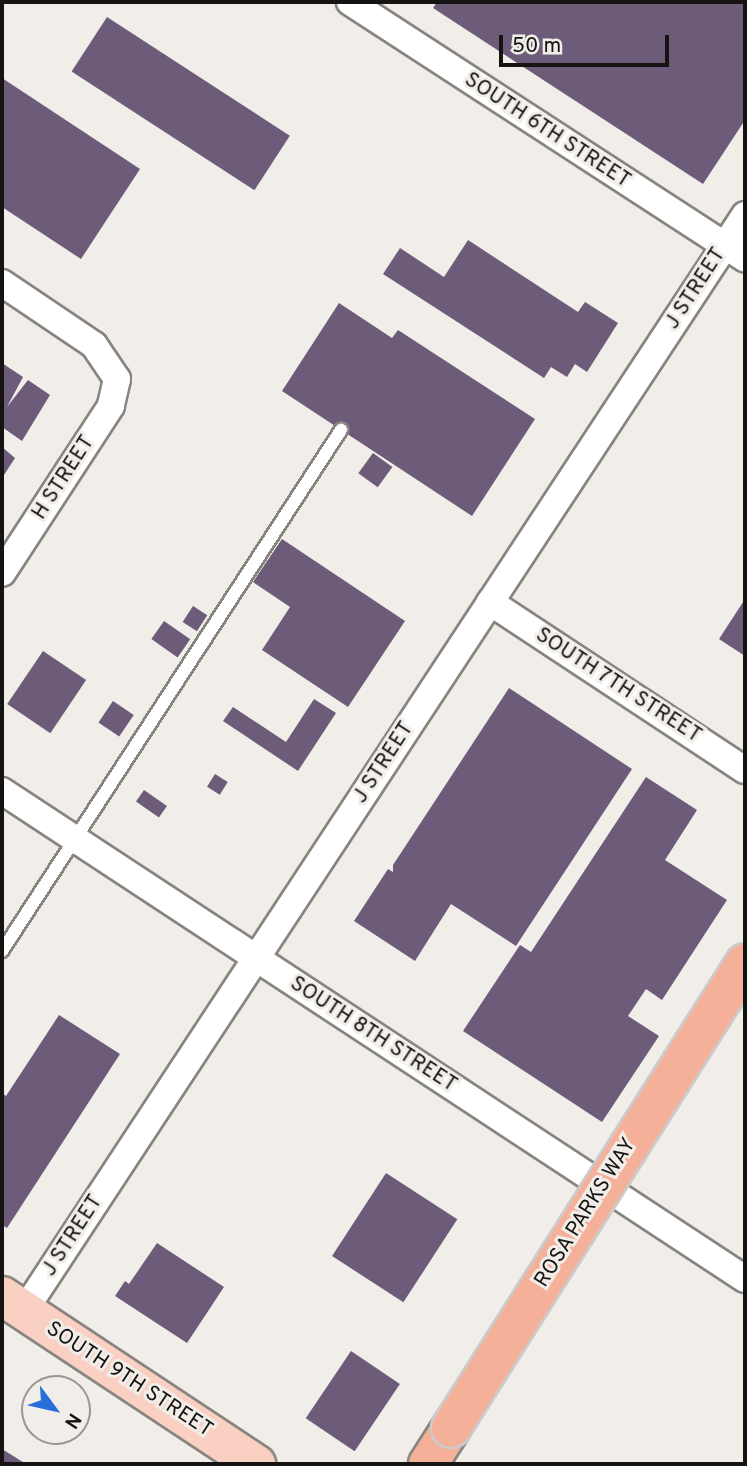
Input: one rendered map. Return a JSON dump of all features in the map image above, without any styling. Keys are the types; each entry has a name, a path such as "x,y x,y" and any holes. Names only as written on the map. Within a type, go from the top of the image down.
{"highway":[{"name":"ROSA PARKS WAY","path":"428,1464 745,963"}],"main road":[{"name":"SOUTH 9TH STREET","path":"13,1304 256,1464"}],"street":[{"name":"SOUTH 6TH STREET","path":"350,2 735,253"},
{"name":"J STREET","path":"13,1304 256,958 490,602 735,253 745,215"},
{"name":"H STREET","path":"2,283 94,345 117,379 111,406 2,573"},
{"name":"SOUTH 7TH STREET","path":"490,602 745,770"},
{"name":"SOUTH 8TH STREET","path":"2,791 745,1279"}],"lane":[{"path":"2,951 341,430"}],"building":[{"path":"437,2 745,2 745,120 703,184 433,8"},
{"path":"107,17 290,136 254,190 72,72"},
{"path":"2,78 140,169 81,259 2,207"},
{"path":"468,240 578,312 585,302 618,323 587,372 575,364 567,377 551,367 544,378 383,274 400,248 444,277"},
{"path":"339,303 392,338 398,330 535,419 472,516 282,391"},
{"path":"2,363 23,377 7,407 28,380 50,395 22,441 2,427"},
{"path":"2,447 15,458 4,475 2,473"},
{"path":"373,453 392,467 378,487 358,473"},
{"path":"282,539 405,621 348,707 262,650 290,607 253,582"},
{"path":"745,599 745,656 719,639"},
{"path":"193,606 207,615 197,631 183,622"},
{"path":"164,621 190,639 178,657 151,639"},
{"path":"43,651 86,680 50,733 7,704"},
{"path":"509,688 632,769 516,946 451,904 415,961 354,921 388,869 393,872 393,865"},
{"path":"314,699 336,713 298,771 223,721 233,707 286,742"},
{"path":"113,701 134,715 119,737 98,723"},
{"path":"215,774 228,782 220,795 207,787"},
{"path":"646,777 697,810 665,860 727,900 662,1000 646,989 628,1016 659,1036 602,1122 463,1031 520,945 531,952"},
{"path":"144,790 167,806 159,818 136,801"},
{"path":"59,1015 120,1054 7,1228 2,1225 2,1093 6,1096"},
{"path":"386,1173 457,1219 403,1302 332,1256"},
{"path":"157,1243 224,1287 187,1343 115,1296 125,1281 129,1284"},
{"path":"351,1351 400,1384 355,1451 306,1418"},
{"path":"2,1449 26,1464 2,1464"}]}
